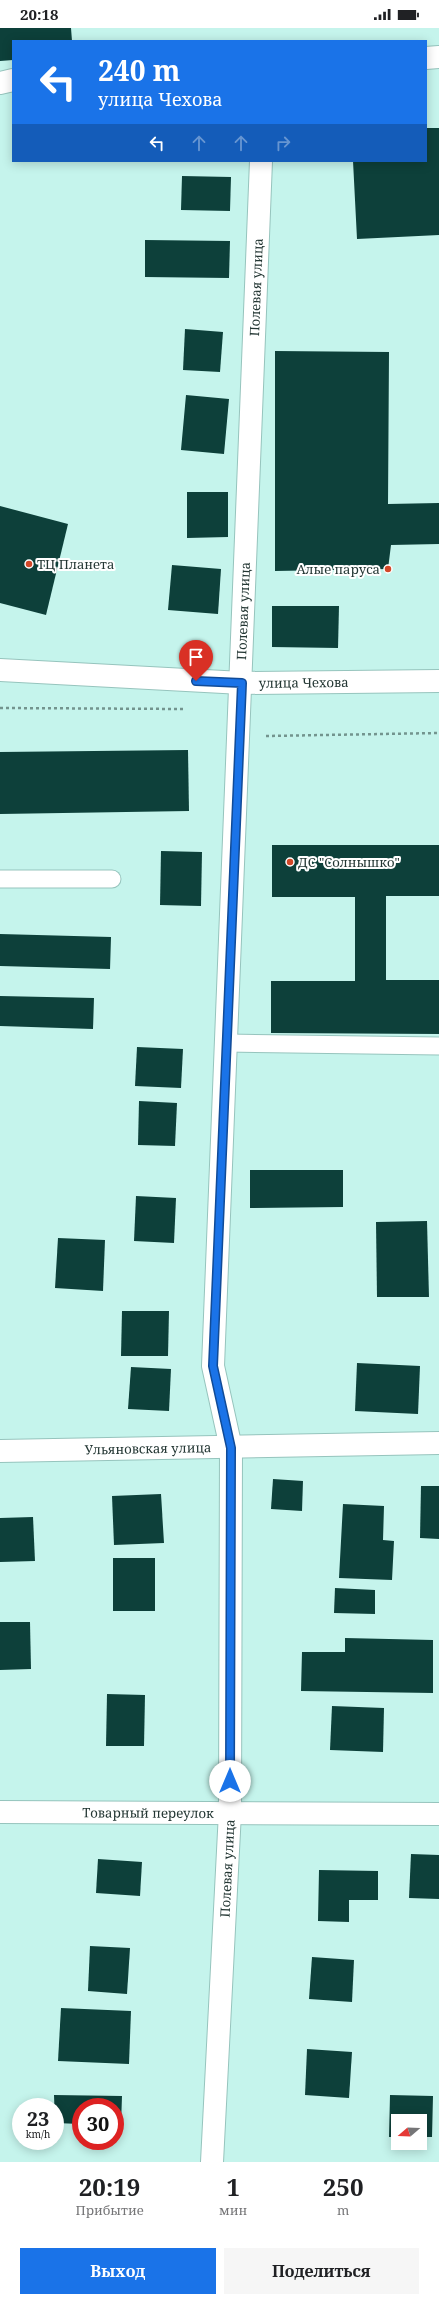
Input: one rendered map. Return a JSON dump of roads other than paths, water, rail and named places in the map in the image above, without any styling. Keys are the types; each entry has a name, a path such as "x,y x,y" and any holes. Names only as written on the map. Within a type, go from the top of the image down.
{"street":[{"path":"427,58 439,57"},
{"path":"0,83 12,80"},
{"name":"Полевая улица","path":"212,2162 230,1812 231,1448 213,1366 242,683 261,162"},
{"name":"улица Чехова","path":"0,670 242,683 439,681"},
{"name":"Ульяновская улица","path":"0,1451 231,1448 439,1443"},
{"name":"Товарный переулок","path":"0,1812 439,1814"}],"lane":[{"path":"0,879 112,879"},
{"path":"227,1043 439,1046"}],"place":[{"name":"ТЦ Планета","path":"29,564"},
{"name":"Алые паруса","path":"388,569"},
{"name":"ДС \"Солнышко\"","path":"290,862"}]}
